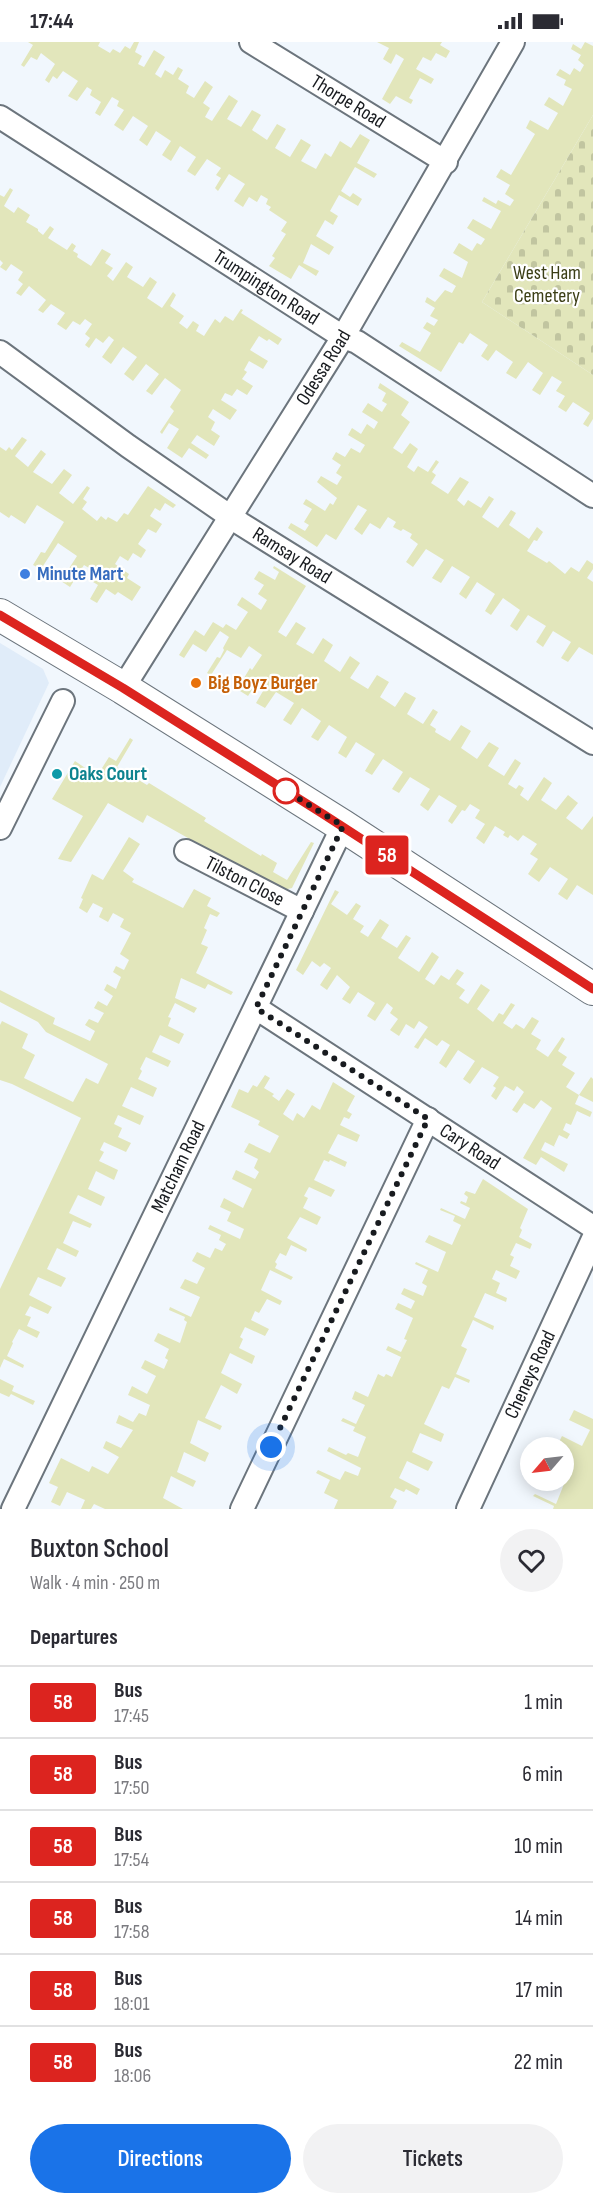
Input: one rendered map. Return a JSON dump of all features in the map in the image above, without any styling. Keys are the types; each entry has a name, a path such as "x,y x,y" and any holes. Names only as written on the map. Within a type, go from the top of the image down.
{"street":[{"name":"Thorpe Road","path":"251,42 446,162"},
{"name":"Odessa Road","path":"123,688 343,337 446,162 513,42"},
{"name":"Trumpington Road","path":"0,117 343,337 357,342 593,496"},
{"name":"Ramsay Road","path":"0,352 128,446 230,516 593,743"},
{"path":"0,615 123,688 343,826 593,989"},
{"path":"0,828 63,701"},
{"name":"Matcham Road","path":"13,1509 343,826"},
{"name":"Tilston Close","path":"186,851 302,911"},
{"name":"Cary Road","path":"256,1008 593,1227"},
{"path":"242,1509 428,1119"},
{"name":"Cheneys Road","path":"468,1509 593,1239"}],"shaded area":[{"path":"0,643 43,669 49,683 0,787"}],"green space":[{"path":"28,42 100,42 98,46 110,53 113,49 120,53 125,46 130,49 134,42 139,42 135,52 142,56 138,64 144,67 154,50 165,57 155,74 161,78 165,70 173,75 178,67 183,70 178,79 189,86 186,93 194,98 205,81 213,87 203,103 210,108 205,117 212,121 229,95 238,101 227,119 241,127 252,110 261,115 252,130 267,140 277,124 286,129 275,148 290,157 301,139 311,145 301,161 316,169 325,153 331,157 340,141 351,148 360,134 370,140 357,163 377,174 374,178 355,167 341,191 350,197 353,193 362,199 358,206 339,195 330,211 338,216 333,225 325,220 316,236 334,247 329,255 311,244 303,263 319,271 316,276 299,265 291,279 269,266 275,258 272,256 286,234 281,231 287,222 269,210 271,207 266,204 268,199 261,195 257,202 249,197 243,207 234,201 245,184 229,174 218,191 215,188 221,178 216,175 221,168 207,159 195,176 187,171 196,157 180,146 171,161 162,155 171,141 156,131 147,146 139,140 148,126 133,116 123,131 114,125 124,110 117,106 119,101 112,97 100,116 95,113 101,102 90,95 92,90 87,87 77,101 68,96 78,81 63,71 57,79 53,76 49,83 45,80 55,64 41,53 37,60 31,57 24,67 21,65 33,45"},
{"path":"377,42 442,42 440,45 450,51 446,58 436,53 431,61 423,57 416,69 434,79 431,84 420,78 409,98 413,100 411,104 396,96 390,104 382,99 404,59 396,54 391,64 383,59 389,48"},
{"path":"585,42 593,46 593,115 482,302 593,375 593,419 588,427 583,424 590,413 573,402 566,412 558,407 565,396 556,391 562,382 552,376 540,395 532,390 543,373 528,362 516,379 506,373 513,362 496,350 488,361 481,356 488,345 470,333 463,344 459,342 441,372 399,346 402,342 420,352 431,333 423,328 427,322 434,326 438,320 430,316 435,308 425,302 427,297 435,302 445,290 452,293 456,286 439,276 444,268 462,278 468,262 453,253 459,243 472,251 477,243 481,245 485,239 467,228 473,219 491,229 501,211 482,201 484,197 496,204 498,200 510,206 514,200 505,194 510,185 496,177 501,169 511,175 535,134 526,128 530,120 548,130 558,113 544,105 549,97 563,106 572,89 564,85 566,80 556,75 560,69 570,75 574,68 580,72 584,65 578,60 581,55 571,49 573,44 581,49"},
{"name":"West Ham Cemetery","path":"593,115 593,375 482,302"},
{"path":"10,188 13,190 4,206 14,213 18,207 30,215 26,222 43,235 50,226 54,229 48,238 67,250 72,243 76,246 73,251 78,254 77,257 91,266 102,249 111,254 105,263 113,268 107,276 113,281 126,262 133,267 127,277 143,287 150,277 157,282 147,298 162,308 173,292 176,295 170,306 184,316 179,323 187,329 193,321 199,325 196,331 204,336 215,319 220,323 225,316 233,321 241,309 243,310 241,313 282,339 278,345 259,336 250,350 268,361 263,369 249,361 244,370 247,372 242,379 253,386 247,395 237,389 232,396 225,393 221,400 237,410 230,420 213,409 208,417 215,422 211,430 220,436 214,446 197,435 191,443 209,455 206,459 189,448 182,458 167,448 179,429 169,423 162,434 160,432 174,411 170,407 181,390 165,378 152,395 146,391 159,374 146,364 133,381 124,374 137,357 123,347 111,364 102,357 114,340 109,336 103,343 96,338 89,348 85,345 90,338 85,334 92,324 85,319 80,325 73,321 66,330 57,324 65,313 51,304 43,313 38,310 46,300 29,286 21,296 16,293 23,284 18,280 23,272 11,264 6,271 0,267 3,263 0,260 0,195 4,197"},
{"path":"380,383 409,402 401,415 410,422 393,448 402,454 410,443 418,449 407,467 414,472 418,466 428,472 436,460 439,462 432,472 436,475 431,483 448,494 460,477 469,482 457,500 464,506 468,500 481,508 489,496 494,499 482,517 498,528 511,510 516,513 509,525 529,539 537,527 543,532 527,551 547,563 549,561 565,574 571,567 579,572 587,560 593,564 593,569 587,578 593,582 593,655 579,647 568,662 561,658 571,642 553,631 543,647 536,642 546,626 528,615 517,631 510,626 520,610 503,598 491,615 485,611 495,594 477,582 466,599 459,594 470,577 452,566 441,583 432,578 444,560 426,549 413,567 406,562 418,544 410,538 412,534 393,527 396,522 388,517 380,529 370,523 362,535 354,529 367,510 358,505 336,540 326,534 317,547 288,528 291,523 305,531 309,525 304,522 312,509 303,504 306,499 325,511 330,503 333,505 337,498 317,482 321,476 337,485 342,477 336,473 341,465 332,459 336,452 345,457 351,448 360,453 365,445 348,435 352,428 361,434 367,424 374,429 378,422 362,412 368,403 382,412 387,404 382,401 386,393 378,388"},
{"path":"22,437 27,440 15,456 28,467 41,450 46,454 33,472 52,484 64,469 72,475 59,493 73,504 87,486 90,488 83,499 87,502 82,509 97,521 101,516 106,520 108,517 117,522 124,513 128,515 148,486 176,505 173,508 165,503 160,511 155,508 150,516 162,524 156,533 148,529 138,544 146,550 141,558 133,553 128,561 120,556 115,564 129,574 127,578 141,587 132,601 118,592 115,595 106,589 97,603 90,599 98,585 88,579 94,571 84,565 70,587 61,581 77,556 58,543 41,569 33,565 41,552 45,553 64,522 37,505 25,524 11,515 9,518 0,512 0,447 6,451 9,447 12,450"},
{"path":"274,566 306,586 278,632 286,637 296,622 306,628 296,644 313,654 323,638 333,645 324,661 340,672 350,656 360,663 350,678 368,689 377,675 389,682 380,697 395,707 405,692 416,698 407,714 423,724 433,709 438,712 430,725 436,729 435,732 450,741 461,725 471,731 461,748 477,759 489,742 499,748 488,766 504,776 515,759 521,763 508,784 516,789 519,785 524,788 520,795 528,801 544,777 552,783 541,800 556,810 568,795 578,803 566,818 582,830 593,816 593,895 577,885 567,900 558,894 568,879 550,867 539,882 528,874 538,859 530,854 537,844 523,835 518,841 510,835 508,838 503,835 505,832 495,826 484,844 476,838 485,824 475,818 480,810 470,804 465,811 462,810 452,824 448,821 457,806 439,795 428,811 420,805 430,789 410,777 399,793 392,789 403,772 383,759 372,775 365,771 375,754 356,742 346,758 338,753 347,737 329,725 318,741 311,737 321,721 302,708 291,725 283,720 294,703 276,692 265,708 256,703 266,686 258,681 248,696 240,691 247,680 244,678 250,668 252,670 262,655 249,646 241,658 227,650 211,675 207,673 217,657 220,658 229,637 220,631 206,652 193,644 184,658 179,655 195,630 204,636 213,622 223,628 226,624 236,630 248,612 237,605 242,597 261,610 267,600 258,594 264,585 254,579 259,571 275,580 279,572 273,568"},
{"path":"130,738 133,740 117,767 147,785 149,783 206,818 204,821 261,856 262,854 277,863 273,872 287,880 311,842 314,843 292,888 283,890 277,888 147,815 143,823 108,803 71,862 58,859 83,816 52,799 75,761 97,776 109,757 116,761"},
{"path":"129,837 140,844 123,871 134,879 132,882 183,908 194,889 211,898 207,906 220,913 217,917 210,914 204,928 207,930 201,944 208,947 196,973 233,992 231,995 208,984 205,989 181,978 175,998 197,1008 194,1013 175,1003 168,1017 171,1018 168,1026 184,1034 179,1044 160,1035 152,1052 171,1061 168,1067 146,1057 140,1069 142,1071 138,1079 157,1088 153,1097 131,1087 122,1106 144,1116 140,1125 118,1115 114,1124 122,1128 118,1137 131,1143 126,1152 104,1142 100,1150 104,1152 99,1161 118,1170 114,1180 96,1171 88,1189 105,1197 101,1206 78,1195 69,1213 92,1224 90,1228 73,1221 63,1243 79,1251 76,1257 57,1248 47,1269 66,1278 61,1287 38,1277 29,1295 52,1307 48,1314 30,1306 25,1315 31,1317 27,1326 40,1332 37,1338 19,1329 12,1342 7,1356 24,1365 23,1368 4,1359 0,1368 0,1289 81,1118 0,1080 0,1025 2,1021 28,1034 22,1048 35,1055 24,1078 73,1102 86,1078 98,1084 108,1064 46,1032 38,1022 0,1002 0,990 55,1018 53,1024 90,1041 95,1031 85,1025 89,1019 98,1023 104,1013 94,1008 98,1001 107,1006 113,996 104,990 107,984 116,989 121,977 113,972 116,966 124,970 129,960 120,954 131,933 120,927 124,919 113,913 108,922 99,917 103,908 93,903 87,913 79,908 92,874 103,880"},
{"path":"335,890 339,892 331,904 347,915 356,903 361,906 353,919 364,926 360,932 368,937 380,919 389,925 381,938 397,948 406,935 411,938 398,958 419,972 432,952 439,957 425,979 434,985 441,975 449,980 457,969 464,973 456,984 465,990 459,998 468,1004 481,984 490,990 477,1009 493,1022 499,1013 503,1015 511,1003 515,1005 503,1023 512,1029 516,1024 524,1029 532,1017 539,1021 531,1034 541,1040 536,1049 548,1057 562,1037 565,1039 558,1051 567,1057 562,1065 575,1073 566,1087 579,1095 575,1104 592,1112 590,1117 577,1111 571,1125 566,1123 563,1130 570,1134 567,1139 559,1135 555,1147 545,1142 541,1150 568,1164 564,1172 541,1157 536,1165 523,1158 552,1108 541,1100 534,1109 524,1103 517,1113 512,1110 524,1092 517,1086 514,1091 505,1086 496,1100 491,1096 496,1088 493,1086 499,1077 482,1067 470,1084 463,1079 475,1061 458,1050 446,1068 439,1063 450,1045 442,1040 437,1046 425,1038 418,1049 414,1047 428,1027 419,1021 414,1029 406,1024 399,1036 390,1030 398,1019 390,1013 393,1008 387,1003 375,1021 367,1016 375,1003 358,992 350,1004 342,999 350,987 337,975 327,990 320,985 331,968 324,963 320,967 312,961 303,975 296,970"},
{"path":"265,1075 270,1078 264,1088 274,1094 272,1096 279,1101 287,1089 295,1094 283,1114 293,1121 297,1113 304,1118 312,1105 320,1110 333,1082 355,1096 347,1111 352,1114 349,1119 344,1117 340,1125 360,1135 357,1142 338,1134 328,1153 347,1162 345,1167 330,1160 329,1162 324,1160 314,1180 335,1190 331,1197 309,1187 304,1196 308,1198 303,1208 321,1217 317,1225 300,1217 287,1238 307,1249 306,1252 291,1245 286,1256 280,1253 275,1262 277,1264 275,1268 293,1277 291,1280 270,1270 261,1290 282,1301 280,1305 267,1299 259,1313 255,1311 251,1320 269,1329 265,1336 245,1327 240,1337 243,1339 239,1348 255,1356 252,1364 230,1353 221,1373 242,1384 237,1394 221,1385 205,1418 222,1426 220,1430 198,1420 190,1443 209,1453 205,1462 184,1452 177,1472 196,1481 193,1487 171,1476 163,1498 183,1509 105,1509 94,1504 91,1509 81,1509 85,1500 67,1492 60,1506 51,1502 58,1487 49,1483 61,1458 89,1472 92,1466 108,1474 119,1457 103,1448 106,1441 121,1448 133,1430 116,1423 119,1415 133,1422 139,1413 146,1416 150,1405 128,1395 132,1386 147,1394 156,1376 141,1368 145,1360 164,1369 169,1349 154,1341 158,1333 180,1343 187,1322 184,1320 185,1317 169,1310 170,1307 191,1317 200,1297 180,1288 185,1279 197,1284 205,1268 192,1261 197,1252 210,1258 215,1248 222,1251 226,1244 219,1240 221,1235 208,1229 210,1225 240,1239 244,1229 227,1221 231,1212 220,1207 224,1198 243,1208 252,1189 232,1179 236,1170 255,1179 259,1172 254,1168 258,1159 244,1152 249,1143 270,1153 279,1136 258,1125 260,1121 231,1107 239,1089 248,1093 253,1085 257,1087"},
{"path":"591,1077 593,1079 593,1102 579,1095"},
{"path":"483,1179 528,1209 520,1228 522,1230 519,1237 532,1244 530,1249 516,1243 510,1255 514,1257 510,1266 520,1271 516,1279 496,1270 492,1279 500,1283 496,1293 507,1298 506,1302 485,1293 474,1317 494,1326 493,1330 473,1320 461,1346 467,1349 456,1374 470,1380 469,1383 455,1377 449,1389 442,1386 424,1424 444,1434 441,1442 420,1433 412,1452 433,1462 428,1471 407,1461 399,1478 420,1489 417,1495 406,1489 404,1492 395,1488 390,1497 397,1501 393,1509 334,1509 338,1500 324,1493 330,1480 316,1473 318,1470 340,1480 345,1471 358,1476 361,1468 327,1451 329,1447 346,1455 348,1453 358,1457 366,1437 353,1431 355,1427 341,1421 343,1418 356,1424 365,1405 352,1399 355,1391 368,1397 378,1374 392,1377 401,1357 386,1350 388,1346 401,1352 413,1318 395,1309 398,1303 411,1309 415,1301 401,1294 404,1288 423,1296 427,1286 422,1283 428,1270 415,1264 416,1262 438,1272 446,1252 425,1242 429,1235 452,1245 461,1225 453,1221 455,1216 440,1210 441,1208 465,1219 470,1208 460,1203 461,1201 466,1203 468,1197 464,1194 466,1191 475,1194"},
{"path":"0,1379 14,1386 12,1391 35,1401 33,1405 11,1394 9,1397 0,1393"},
{"path":"574,1410 593,1419 593,1509 553,1509 554,1506 533,1496 535,1494 556,1504 561,1491 574,1491 574,1442 582,1446 590,1430 569,1420"}],"bus line":[{"name":"58","path":"0,615 123,688 323,814 593,989"}],"place":[{"name":"Minute Mart","path":"25,574"},
{"name":"Big Boyz Burger","path":"196,683"},
{"name":"Oaks Court","path":"57,774"}],"route":[{"path":"271,1447 428,1119 256,1008 343,826 283,789 286,791"}]}
